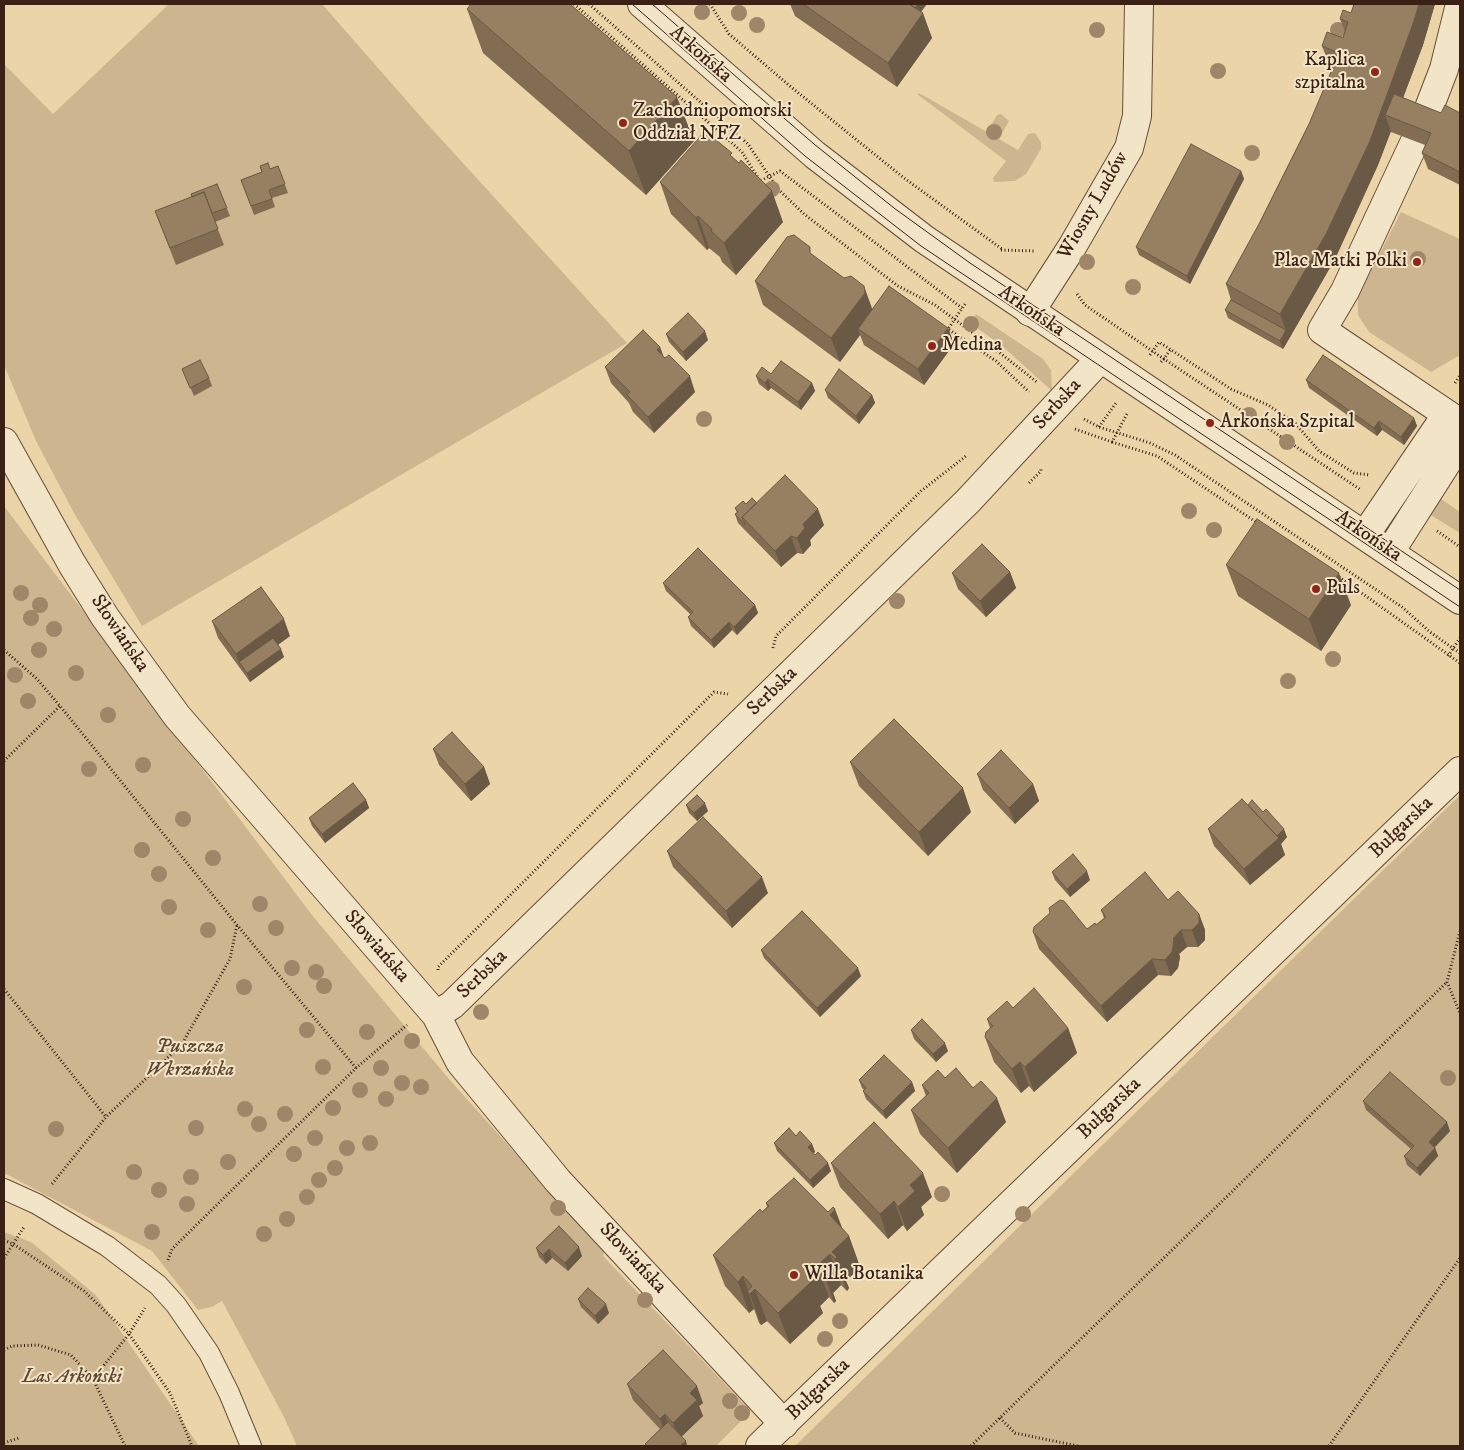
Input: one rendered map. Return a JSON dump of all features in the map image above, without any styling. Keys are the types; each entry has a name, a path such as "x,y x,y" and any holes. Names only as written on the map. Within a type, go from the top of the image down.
{"street":[{"name":"Arkońska","path":"642,4 822,160 924,239 1100,359 1455,595"},
{"name":"Wiosny Ludów","path":"1030,312 1081,231 1129,148 1138,116 1139,4"},
{"path":"1365,535 1387,503 1454,418 1322,330 1345,291 1420,131 1452,72 1460,4"},
{"name":"Serbska","path":"436,1015 452,1005 968,502 1100,359"},
{"name":"Słowiańska","path":"4,442 72,564 144,672 214,760 436,1015 460,1062 558,1180 784,1424"},
{"path":"1390,552 1460,442"},
{"name":"Bułgarska","path":"760,1446 1460,771"},
{"path":"4,1189 37,1204 107,1246 158,1285 176,1305 209,1353 219,1371 251,1446"}],"path":[{"path":"574,4 742,152 760,181 780,171 962,308"},
{"path":"589,4 748,144 777,188 804,214 898,286 935,305 1041,386"},
{"path":"710,4 729,34 790,87 904,178 1002,249 1037,251 1043,254"},
{"path":"998,256 1002,249"},
{"path":"1077,290 1085,305 1164,359 1387,503"},
{"path":"1150,356 1159,342 1231,389 1268,405 1295,423 1319,451 1354,473 1370,475 1387,503"},
{"path":"1161,363 1170,350"},
{"path":"1099,427 1116,404"},
{"path":"1112,442 1128,412"},
{"path":"1076,414 1099,427 1150,443 1175,455 1402,607 1460,652"},
{"path":"1071,428 1157,456 1266,529"},
{"path":"1336,575 1460,663"},
{"path":"1448,656 1460,638"},
{"path":"4,650 37,679 60,706 356,1068"},
{"path":"4,761 60,706"},
{"path":"4,1258 37,1204 106,1116 182,1044 230,959 237,924"},
{"path":"971,1446 1448,982 1460,931"},
{"path":"1448,982 1460,1013"},
{"path":"4,989 106,1116"},
{"path":"94,1379 129,1334 158,1285 172,1249 356,1068 409,1024 436,1015"},
{"path":"4,1240 84,1290 129,1334 170,1393 192,1446"},
{"path":"1330,1446 1460,1258"},
{"path":"4,1350 12,1346 38,1345 71,1354 94,1379 125,1446"},
{"path":"1000,1418 1015,1433 1078,1446"},
{"path":"4,1443 19,1438"}],"green space":[{"path":"169,4 322,4 421,117 627,343 142,626 74,513 36,441 4,365 4,64 53,114"},
{"path":"919,93 987,132 997,115 1001,114 1009,121 999,139 1018,150 1028,134 1035,133 1041,142 1041,149 1026,174 1015,181 994,182 993,178 1006,161 917,94"},
{"name":"Plac Matki Polki","path":"1401,212 1460,239 1460,355 1431,372 1369,332 1358,315 1358,296"},
{"path":"976,314 1043,359 1051,370 1052,391 1001,345 970,323"},
{"path":"1440,498 1460,512 1460,533 1429,514"},
{"name":"Puszcza Wkrzańska","path":"4,506 312,915 449,1079 604,1252 603,1256 751,1411 716,1446 297,1446 283,1415 222,1301 212,1307 198,1310 152,1251 4,1173"},
{"path":"1460,795 1460,1446 795,1446 796,1445"},
{"name":"Las Arkoński","path":"4,1232 31,1242 96,1295 199,1446 4,1446"}],"building":[{"path":"471,4 570,4 677,97 629,151 467,9"},
{"path":"803,4 909,4 923,13 888,63"},
{"path":"909,4 918,4 915,8"},
{"path":"1354,4 1419,4 1370,141 1326,234 1280,314 1226,284 1259,224 1309,124 1339,53 1322,46 1327,32 1343,38 1348,22 1340,19 1343,10 1351,13"},
{"path":"1394,94 1441,113 1445,105 1460,113 1460,172 1422,153 1431,133 1385,115"},
{"path":"705,131 732,153 730,155 739,163 741,160 772,191 724,243 711,231 712,229 698,216 696,218 660,182"},
{"path":"1191,144 1241,171 1187,276 1136,247"},
{"path":"268,163 270,169 278,166 285,184 269,190 272,199 251,206 241,180 262,172 260,166"},
{"path":"217,184 227,208 212,213 204,192 192,197 191,194"},
{"path":"204,192 218,229 170,248 155,211"},
{"path":"794,235 810,247 810,253 844,278 851,276 864,286 865,293 831,338 755,281 787,237"},
{"path":"889,286 948,328 918,369 858,329"},
{"path":"1231,300 1286,330 1280,341 1225,310"},
{"path":"688,313 705,331 683,352 666,334"},
{"path":"643,330 660,347 657,350 665,358 669,355 690,376 648,417 627,395 630,392 605,367"},
{"path":"1323,355 1414,418 1401,437 1379,421 1374,428 1306,380"},
{"path":"200,360 209,378 190,388 182,369"},
{"path":"781,361 812,383 798,402 768,379 765,383 756,376 762,367 771,374"},
{"path":"839,369 872,395 856,416 825,390"},
{"path":"785,475 818,509 803,524 805,528 797,538 791,536 775,551 742,517"},
{"path":"752,498 757,503 742,517 745,525 735,514 738,512 735,508 743,501 746,504"},
{"path":"1257,519 1339,573 1309,619 1226,565"},
{"path":"982,544 1010,572 980,601 952,573"},
{"path":"698,548 755,605 734,627 729,622 711,640 688,617 693,612 663,583"},
{"path":"261,587 284,619 236,654 212,621"},
{"path":"273,638 281,649 247,673 239,662"},
{"path":"894,719 963,788 919,832 850,762"},
{"path":"452,732 484,767 465,784 433,749"},
{"path":"1001,750 1033,784 1009,808 977,774"},
{"path":"353,783 366,800 322,834 309,818"},
{"path":"697,795 705,803 694,813 686,805"},
{"path":"1242,799 1279,838 1244,869 1208,829"},
{"path":"1252,800 1263,812 1266,809 1284,829 1277,836 1248,805"},
{"path":"703,817 762,877 726,911 667,851"},
{"path":"1073,854 1087,871 1067,889 1052,872"},
{"path":"1145,872 1168,900 1178,891 1199,914 1199,923 1192,930 1181,930 1173,939 1172,952 1165,960 1152,959 1101,1006 1033,932 1034,927 1050,913 1049,908 1060,900 1064,901 1087,929 1095,923 1096,925 1106,917 1101,910"},
{"path":"802,911 858,968 817,1008 761,950"},
{"path":"1034,988 1068,1028 1025,1067 1020,1062 1012,1069 985,1037 986,1032 993,1026 987,1019 1007,1001 1013,1008"},
{"path":"922,1019 945,1043 933,1054 911,1030"},
{"path":"884,1055 912,1082 883,1111 863,1091 866,1088 859,1080"},
{"path":"956,1068 973,1088 981,1081 997,1098 948,1148 911,1110 929,1093 922,1085 938,1070 945,1078"},
{"path":"1390,1072 1447,1122 1429,1142 1435,1148 1417,1168 1404,1156 1414,1146 1363,1101"},
{"path":"874,1122 923,1173 910,1185 915,1191 898,1207 894,1201 880,1214 831,1163"},
{"path":"789,1128 796,1136 800,1131 812,1144 808,1147 815,1155 818,1152 828,1163 810,1180 774,1143"},
{"path":"794,1178 828,1212 833,1207 835,1209 830,1215 849,1236 832,1252 837,1257 835,1259 830,1254 819,1264 824,1269 823,1271 817,1265 806,1276 811,1282 778,1313 755,1289 750,1294 747,1292 752,1286 743,1276 738,1282 713,1255 760,1209 762,1212 769,1206 766,1203"},
{"path":"559,1226 579,1247 565,1263 549,1249 543,1255 536,1248"},
{"path":"588,1288 606,1304 595,1316 578,1299"},
{"path":"663,1350 697,1386 690,1393 697,1400 673,1423 665,1414 660,1419 627,1384"},
{"path":"668,1422 686,1441 680,1446 648,1446 645,1444"}],"tram line":[{"path":"632,4 805,156 921,246 1460,607"},
{"path":"652,4 814,144 894,208 970,263 1460,590"}],"place":[{"name":"Kaplica szpitalna","path":"1375,72"},
{"name":"Zachodniopomorski Oddział NFZ","path":"623,123"},
{"name":"Plac Matki Polki","path":"1417,262"},
{"name":"Medina","path":"932,346"},
{"name":"Arkońska Szpital","path":"1210,423"},
{"name":"Puls","path":"1316,589"},
{"name":"Willa Botanika","path":"794,1275"}]}
